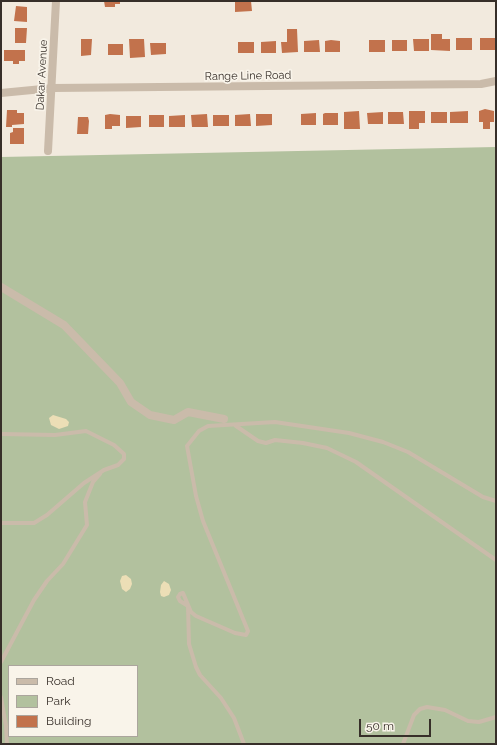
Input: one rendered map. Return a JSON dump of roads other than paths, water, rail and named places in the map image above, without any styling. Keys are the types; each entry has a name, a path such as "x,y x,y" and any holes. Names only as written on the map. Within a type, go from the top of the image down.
{"street":[{"name":"Dakar Avenue","path":"48,151 53,88 56,1"},
{"name":"Range Line Road","path":"1,93 53,88 481,84 496,81"},
{"path":"1,287 64,325 120,383 132,402 150,415 174,420 188,412 224,419"}],"lane":[{"path":"244,744 234,718 221,698 200,675 196,667 189,644 188,606 180,601 178,597 180,594 184,594 191,612 196,616 235,633 246,635 248,631 203,521 196,496 187,446 199,431 208,426 275,422 349,433 383,442 408,452 483,497 496,501"},
{"path":"236,425 258,441 266,443 275,440 303,442 327,448 356,462 496,560"},
{"path":"1,434 55,435 86,431 114,445 124,454 124,459 118,465 104,470 84,483 47,515 34,523 1,523"},
{"path":"1,662 34,600 47,581 63,564 87,525 85,502 87,494 93,482 104,470"},
{"path":"1,697 6,726 7,744"},
{"path":"402,744 414,715 420,709 427,707 445,710 468,721 479,722 496,716"}]}
